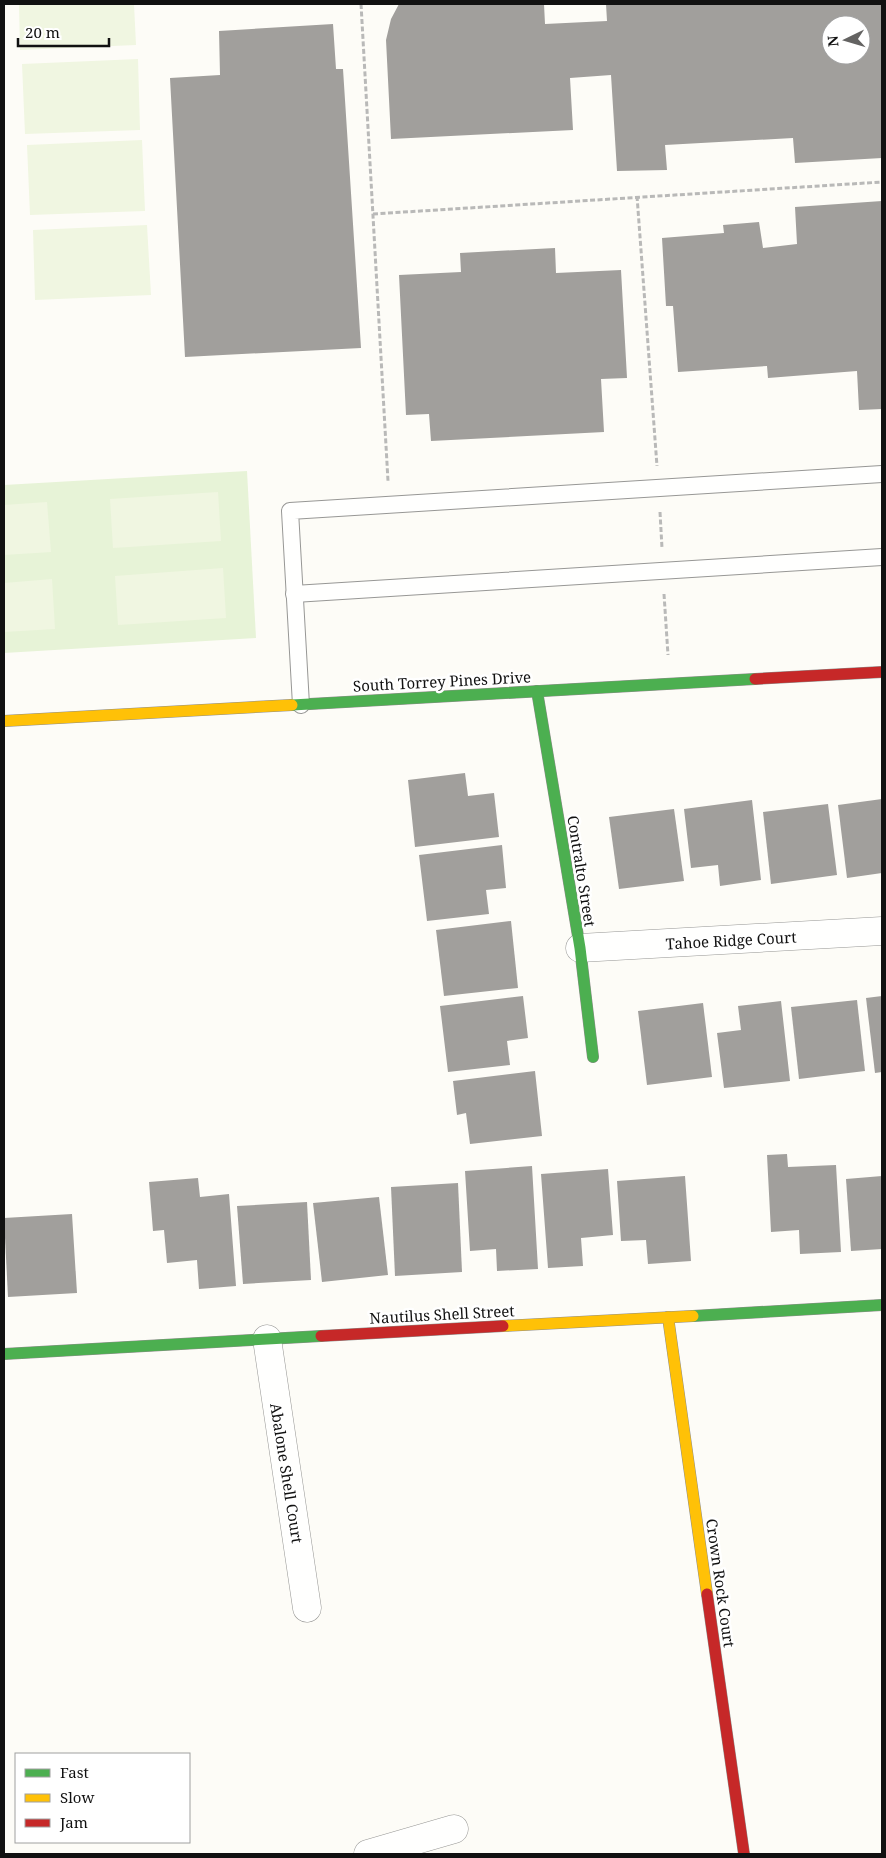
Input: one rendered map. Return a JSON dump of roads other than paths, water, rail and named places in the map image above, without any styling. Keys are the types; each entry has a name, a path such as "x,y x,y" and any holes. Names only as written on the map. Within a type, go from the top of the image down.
{"street":[{"name":"South Torrey Pines Drive","path":"4,721 882,672"},
{"name":"Contralto Street","path":"537,691 580,948 592,1057"},
{"name":"Tahoe Ridge Court","path":"580,948 882,931"},
{"name":"Nautilus Shell Street","path":"4,1354 882,1305"},
{"name":"Crown Rock Court","path":"668,1317 744,1854"},
{"name":"Abalone Shell Court","path":"267,1339 307,1608"},
{"path":"368,1854 454,1829"}],"lane":[{"path":"301,705 290,511 882,474"},
{"path":"294,594 882,557"}]}
